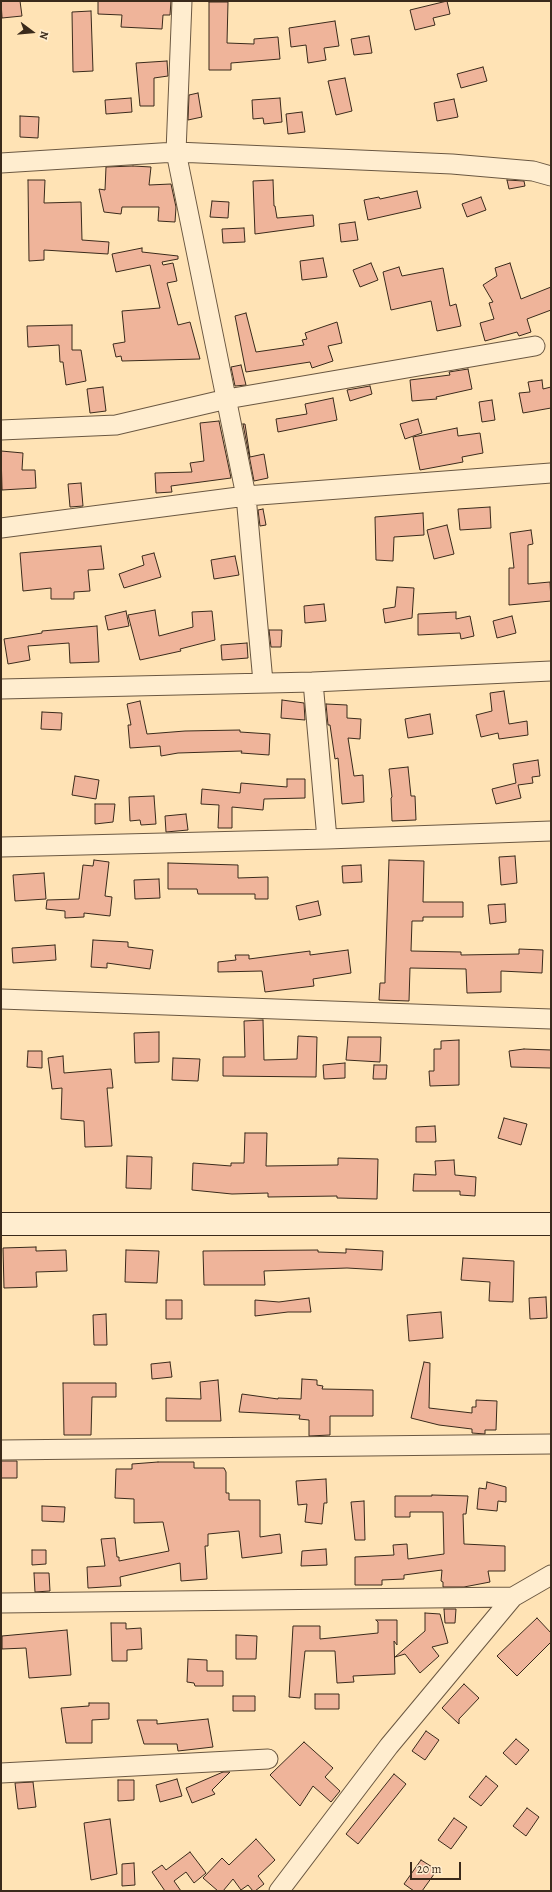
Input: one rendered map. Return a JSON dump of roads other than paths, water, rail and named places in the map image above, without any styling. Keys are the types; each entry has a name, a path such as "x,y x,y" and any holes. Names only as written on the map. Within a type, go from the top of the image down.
{"street":[{"path":"182,1 176,152 246,496 263,682"},
{"path":"1,163 176,152 452,164 533,171 551,176"},
{"path":"1,430 116,425 227,399 535,346"},
{"path":"1,528 246,496 551,473"},
{"path":"1,689 313,682 551,670"},
{"path":"313,682 327,839"},
{"path":"1,847 327,839 551,831"},
{"path":"1,999 551,1019"},
{"path":"1,1224 551,1224"},
{"path":"1,1450 551,1444"},
{"path":"279,1891 389,1746 513,1597 551,1575"},
{"path":"1,1603 513,1597"},
{"path":"1,1773 268,1759"}]}
